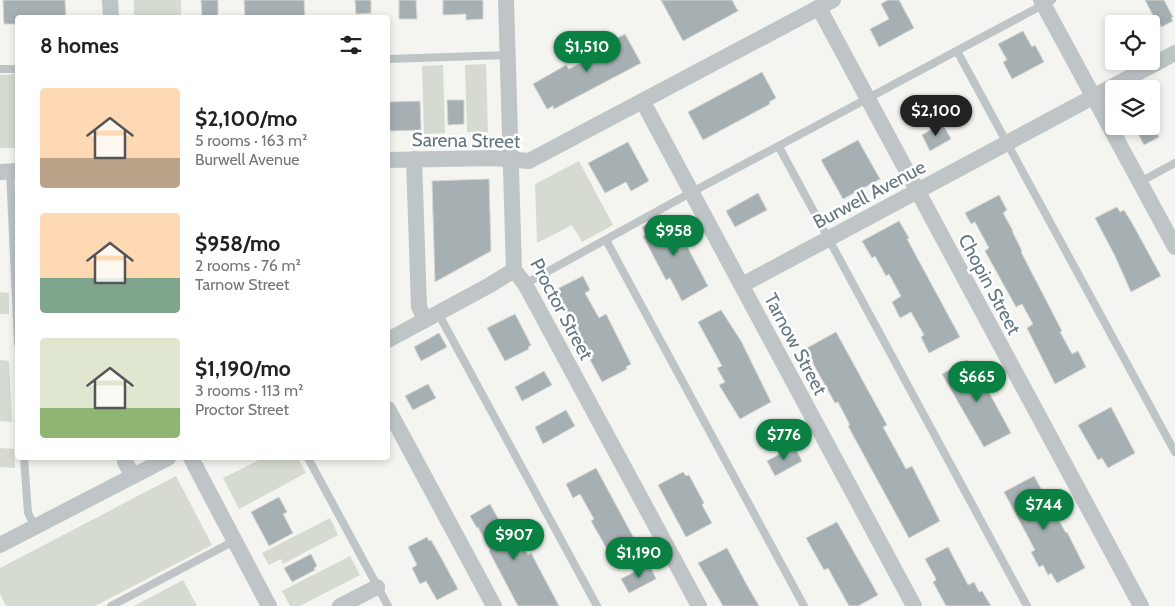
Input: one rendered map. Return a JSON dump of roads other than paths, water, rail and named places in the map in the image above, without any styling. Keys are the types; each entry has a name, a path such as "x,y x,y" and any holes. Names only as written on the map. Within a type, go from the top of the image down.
{"street":[{"path":"110,0 111,15"},
{"name":"Proctor Street","path":"506,0 514,270 525,284 698,606"},
{"path":"1045,2 1175,247"},
{"name":"Chopin Street","path":"826,4 867,99 1141,606"},
{"name":"Sarena Street","path":"390,160 493,158 529,161 826,4"},
{"name":"Burwell Avenue","path":"742,284 1175,53"},
{"name":"Tarnow Street","path":"643,102 914,606"},
{"path":"414,159 419,307 432,316"},
{"path":"390,339 514,270"},
{"path":"390,413 494,606"},
{"path":"125,460 133,476"},
{"path":"0,545 164,460"},
{"path":"192,460 269,606"},
{"path":"340,606 377,587"}],"lane":[{"path":"525,284 1045,2"},
{"path":"957,51 1175,452"},
{"path":"390,58 508,55"},
{"path":"0,70 15,69"},
{"path":"779,147 1027,606"},
{"path":"1140,182 1175,163"},
{"path":"9,171 15,286"},
{"path":"606,240 804,606"},
{"path":"432,316 597,606"},
{"path":"24,460 28,513 35,527"},
{"path":"309,460 388,606"},
{"path":"111,606 234,541"}]}
